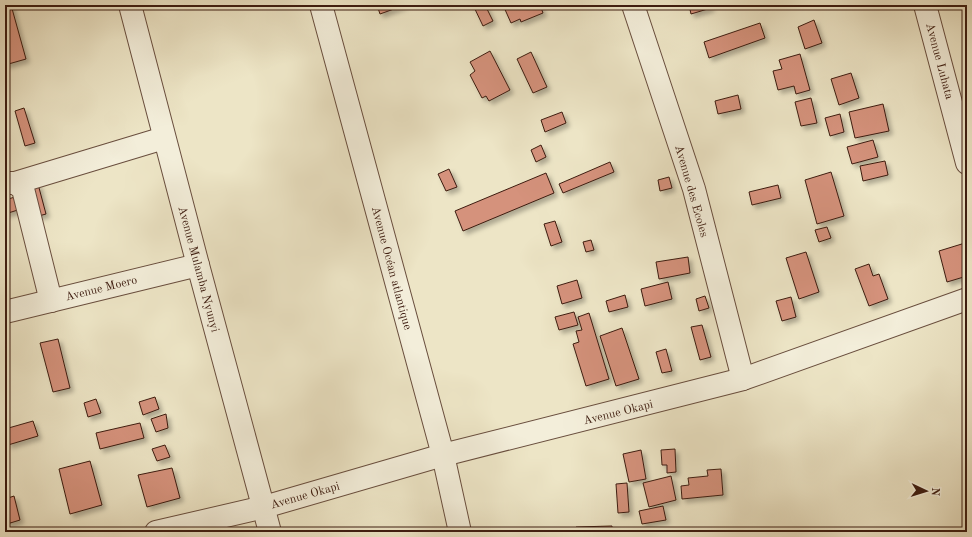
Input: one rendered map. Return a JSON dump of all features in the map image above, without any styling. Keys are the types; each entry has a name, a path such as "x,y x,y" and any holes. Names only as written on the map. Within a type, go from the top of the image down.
{"street":[{"name":"Avenue Mulamba Nyunyi","path":"130,5 164,138 270,532"},
{"name":"Avenue Océan atlantique","path":"321,5 443,455 460,532"},
{"name":"Avenue des Ecoles","path":"633,5 694,189 743,380"},
{"name":"Avenue Luhata","path":"925,5 967,163"},
{"path":"10,183 164,138"},
{"path":"10,183 23,189 51,301"},
{"name":"Avenue Moero","path":"5,312 198,265"},
{"name":"Avenue Okapi","path":"156,532 264,507 443,455 743,380 967,299"}],"building":[{"path":"5,5 11,5 26,59 5,65"},
{"path":"377,5 405,5 380,14"},
{"path":"473,5 485,5 493,21 483,26"},
{"path":"503,5 540,5 543,13 521,22 520,19 511,23"},
{"path":"689,5 710,5 711,8 691,14"},
{"path":"814,20 822,43 805,49 798,27"},
{"path":"760,23 765,38 709,58 704,42"},
{"path":"490,51 510,90 489,101 486,96 482,98 470,75 475,71 470,62"},
{"path":"531,52 547,87 533,93 517,59"},
{"path":"800,54 810,90 796,94 794,86 778,90 773,71 782,69 779,60"},
{"path":"851,73 859,98 839,105 831,79"},
{"path":"738,95 741,109 718,114 715,101"},
{"path":"811,98 817,123 801,126 795,102"},
{"path":"883,104 889,131 855,138 849,112"},
{"path":"24,108 35,143 25,146 15,111"},
{"path":"562,112 566,123 545,132 541,120"},
{"path":"840,114 844,132 830,136 825,118"},
{"path":"873,140 878,157 852,164 847,147"},
{"path":"541,145 546,157 536,162 531,150"},
{"path":"885,161 888,175 863,181 860,166"},
{"path":"610,162 614,172 563,193 559,184"},
{"path":"449,169 457,187 446,191 438,174"},
{"path":"831,172 844,216 817,224 805,180"},
{"path":"546,173 554,193 463,231 455,211"},
{"path":"669,177 672,188 660,191 658,180"},
{"path":"38,184 46,214 35,217 27,186"},
{"path":"778,185 781,198 752,205 749,192"},
{"path":"18,196 21,209 5,214 5,200"},
{"path":"555,221 562,242 551,246 544,224"},
{"path":"827,227 831,238 819,242 815,230"},
{"path":"591,240 594,250 586,252 583,242"},
{"path":"965,243 967,251 967,276 947,282 939,251"},
{"path":"806,252 819,292 799,299 786,258"},
{"path":"688,257 690,273 659,279 656,262"},
{"path":"869,264 873,276 879,274 888,299 869,306 855,269"},
{"path":"577,280 582,298 562,304 557,286"},
{"path":"668,282 672,299 645,306 641,289"},
{"path":"625,295 628,307 609,312 606,301"},
{"path":"705,296 709,308 699,311 696,299"},
{"path":"791,297 796,317 782,321 776,301"},
{"path":"574,312 578,325 559,330 555,317"},
{"path":"589,313 609,379 586,386 573,344 579,342 576,331 582,330 578,317"},
{"path":"702,325 711,357 700,360 691,327"},
{"path":"622,328 639,379 616,386 600,336"},
{"path":"58,339 70,388 53,392 40,343"},
{"path":"666,349 672,371 662,373 656,352"},
{"path":"155,397 159,409 143,415 139,402"},
{"path":"96,399 101,413 88,417 84,403"},
{"path":"166,414 168,428 156,432 151,419"},
{"path":"33,421 38,436 8,445 5,429"},
{"path":"140,423 144,438 100,449 96,433"},
{"path":"165,445 170,457 157,461 152,449"},
{"path":"675,449 676,472 667,473 667,465 662,465 661,450"},
{"path":"641,450 646,479 629,482 623,454"},
{"path":"90,461 102,505 70,514 59,469"},
{"path":"172,468 180,498 147,507 138,475"},
{"path":"721,469 723,495 682,499 681,486 689,485 688,478 708,476 707,470"},
{"path":"671,476 676,500 649,507 643,483"},
{"path":"627,483 629,512 618,513 616,484"},
{"path":"14,496 20,520 7,524 5,518 5,499"},
{"path":"663,506 666,520 642,524 639,511"},
{"path":"612,526 612,532 576,532 576,527"},
{"path":"563,529 563,532 543,532"}]}
